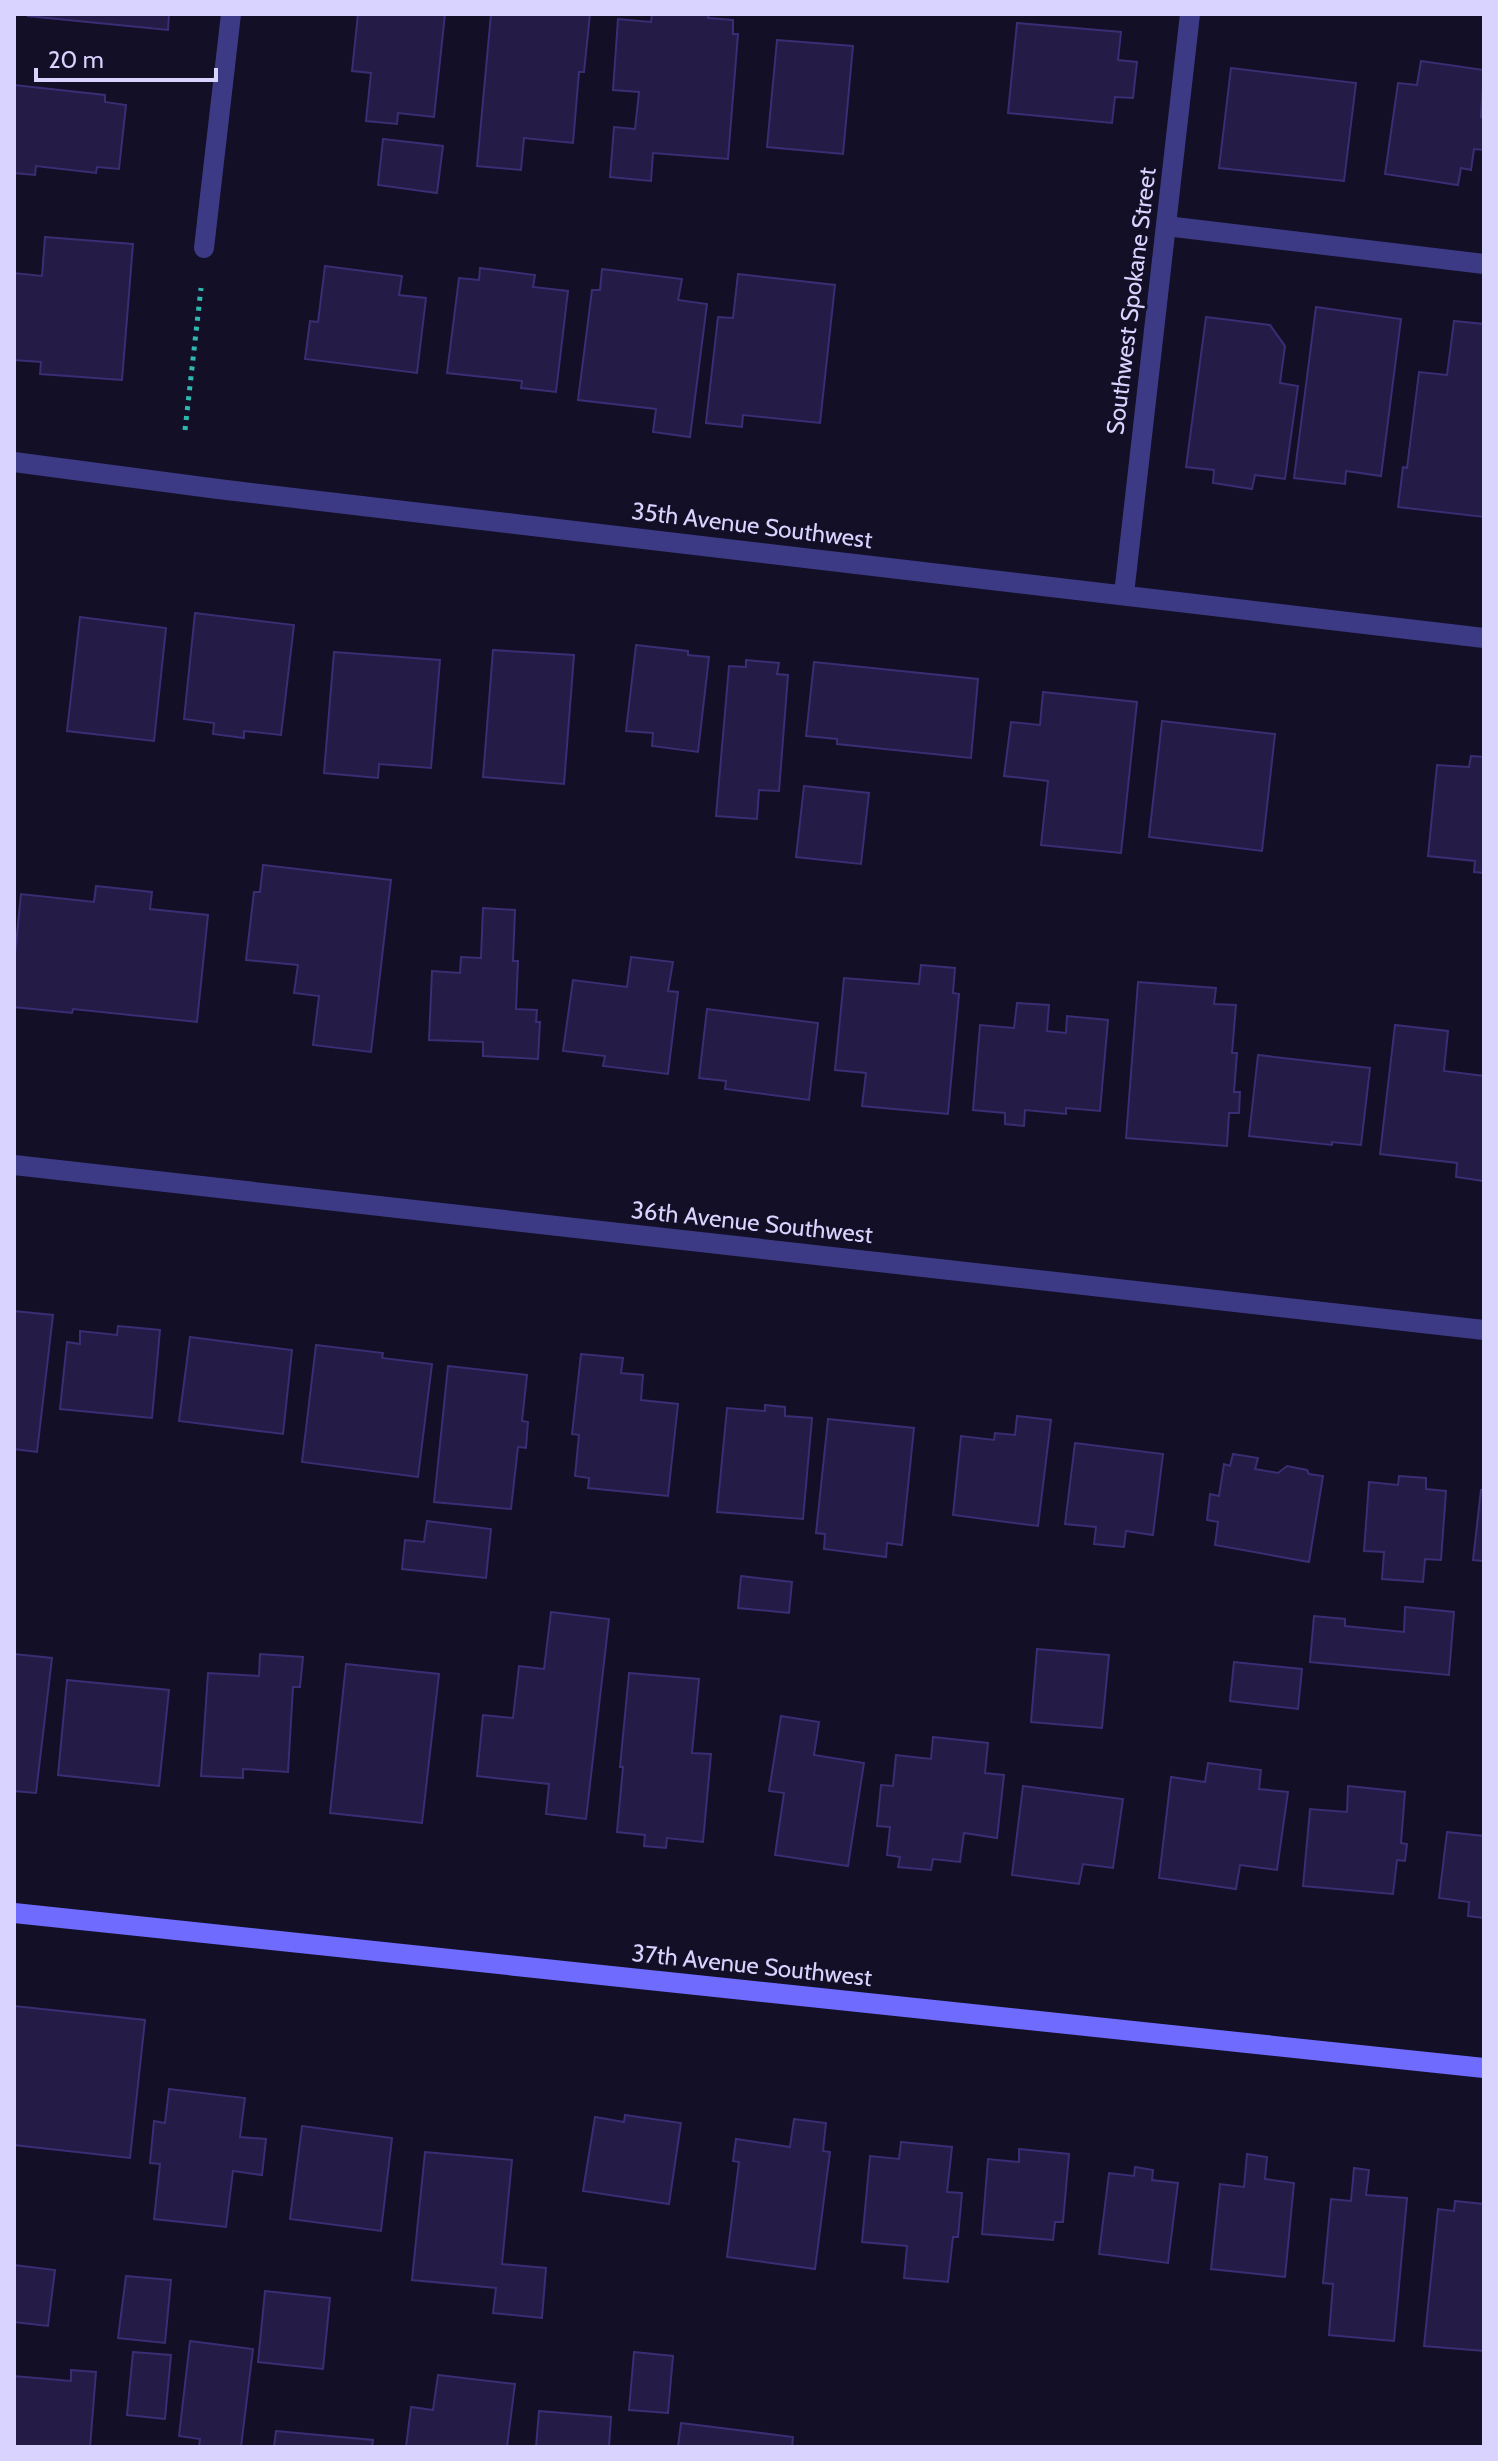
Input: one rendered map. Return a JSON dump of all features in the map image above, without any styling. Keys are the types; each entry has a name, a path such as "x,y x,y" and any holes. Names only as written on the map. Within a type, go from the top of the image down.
{"street":[{"path":"204,248 231,14"},
{"name":"Southwest Spokane Street","path":"1124,594 1190,14"},
{"path":"1166,226 1484,264"},
{"name":"35th Avenue Southwest","path":"14,462 234,491 1484,638"},
{"name":"36th Avenue Southwest","path":"14,1165 1484,1330"},
{"name":"37th Avenue Southwest","path":"14,1913 1484,2068"}],"path":[{"path":"185,430 200,300"}],"building":[{"path":"28,14 169,14 168,30"},
{"path":"358,14 445,14 434,117 398,113 397,124 366,121 371,73 352,71"},
{"path":"491,14 590,14 584,72 579,72 573,143 524,138 521,170 477,166"},
{"path":"652,14 709,14 708,18 733,20 733,34 738,34 728,159 653,153 651,181 610,177 614,127 635,129 639,92 613,90 618,19 651,22"},
{"path":"1017,23 1121,32 1118,60 1137,62 1133,98 1115,97 1112,123 1008,113"},
{"path":"777,40 853,46 843,154 767,147"},
{"path":"1421,61 1484,70 1481,117 1484,118 1484,150 1474,149 1471,170 1461,168 1458,185 1385,174 1398,83 1417,85"},
{"path":"1231,68 1356,83 1344,181 1219,168"},
{"path":"14,85 105,95 105,102 126,105 119,169 97,167 96,173 36,166 35,175 14,173"},
{"path":"383,139 443,146 437,193 378,185"},
{"path":"45,237 133,244 122,380 40,374 41,362 14,360 14,273 42,276"},
{"path":"325,266 402,276 399,295 426,298 417,373 305,359 310,321 318,322"},
{"path":"480,268 535,275 533,287 568,291 556,392 521,388 522,381 447,373 459,278 479,280"},
{"path":"602,269 682,279 678,300 707,304 690,437 653,432 656,409 578,400 592,290 600,290"},
{"path":"738,274 835,285 820,423 743,415 742,427 706,423 718,317 733,318"},
{"path":"1316,307 1401,319 1381,476 1346,471 1345,484 1294,478"},
{"path":"1206,317 1270,325 1285,346 1280,383 1298,386 1285,479 1255,475 1252,489 1213,483 1214,470 1186,467"},
{"path":"1454,321 1484,324 1484,517 1398,507 1403,467 1407,468 1419,372 1447,375"},
{"path":"195,613 294,625 281,735 244,731 244,738 213,734 214,723 184,719"},
{"path":"80,617 166,628 154,741 67,731"},
{"path":"636,645 688,651 688,655 709,657 698,752 652,746 653,733 626,731"},
{"path":"493,650 574,655 564,784 483,777"},
{"path":"334,652 440,660 431,768 379,764 378,778 324,773"},
{"path":"746,660 779,663 777,674 788,675 779,791 759,790 757,819 716,816 729,666 746,667"},
{"path":"814,662 978,679 971,758 837,744 837,739 806,736"},
{"path":"1043,692 1137,702 1121,853 1041,845 1048,781 1004,776 1011,722 1040,725"},
{"path":"1162,721 1275,734 1262,851 1149,837"},
{"path":"1471,756 1484,757 1484,873 1474,872 1475,861 1428,856 1437,765 1469,767"},
{"path":"804,786 869,793 861,864 796,857"},
{"path":"263,865 391,880 371,1052 313,1045 319,996 294,993 298,965 246,960 254,892 260,892"},
{"path":"96,886 152,892 150,909 208,915 197,1022 73,1009 72,1013 14,1007 14,964 21,894 94,902"},
{"path":"483,908 515,910 513,961 518,961 516,1009 537,1010 536,1022 540,1022 538,1059 483,1056 483,1042 429,1040 432,971 460,973 461,957 481,958"},
{"path":"631,957 673,962 668,991 678,992 668,1074 603,1066 605,1056 563,1051 573,980 627,987"},
{"path":"921,965 955,968 953,993 959,994 948,1114 862,1106 866,1073 835,1070 844,978 919,984"},
{"path":"1138,982 1216,988 1214,1004 1236,1005 1232,1053 1237,1053 1234,1092 1240,1092 1239,1113 1229,1113 1227,1146 1126,1138"},
{"path":"1017,1003 1049,1005 1047,1031 1066,1033 1067,1016 1108,1020 1100,1111 1066,1108 1066,1114 1025,1110 1024,1126 1005,1124 1005,1113 973,1110 980,1025 1014,1028"},
{"path":"707,1009 818,1023 809,1100 725,1089 726,1081 699,1078"},
{"path":"1395,1025 1448,1031 1444,1071 1484,1076 1484,1181 1456,1177 1457,1163 1380,1154"},
{"path":"1258,1055 1370,1068 1361,1145 1249,1136"},
{"path":"14,1311 53,1315 37,1452 14,1449"},
{"path":"118,1326 160,1330 152,1418 60,1409 67,1342 80,1344 80,1331 117,1335"},
{"path":"190,1337 292,1350 283,1434 179,1421"},
{"path":"316,1345 383,1353 382,1358 432,1364 418,1477 302,1462"},
{"path":"581,1354 623,1358 621,1373 643,1375 641,1400 678,1404 668,1496 588,1488 589,1478 575,1476 579,1435 572,1434"},
{"path":"448,1366 527,1375 522,1421 528,1422 526,1448 518,1447 511,1509 434,1502"},
{"path":"765,1405 785,1407 785,1416 812,1418 803,1519 717,1512 727,1408 765,1411"},
{"path":"1017,1416 1051,1420 1038,1526 953,1515 961,1436 994,1440 995,1433 1015,1435"},
{"path":"828,1419 914,1428 902,1545 887,1543 886,1557 824,1549 825,1534 816,1533"},
{"path":"1075,1443 1163,1454 1153,1535 1126,1531 1124,1547 1094,1544 1096,1527 1065,1524"},
{"path":"1233,1454 1258,1458 1255,1469 1278,1473 1287,1466 1323,1476 1309,1562 1215,1545 1218,1522 1207,1520 1210,1494 1219,1496 1224,1464 1230,1466"},
{"path":"1399,1476 1426,1478 1426,1489 1446,1491 1441,1560 1425,1559 1423,1582 1382,1579 1384,1552 1364,1551 1369,1482 1398,1485"},
{"path":"1481,1490 1484,1490 1484,1561 1473,1560"},
{"path":"427,1521 491,1529 486,1578 402,1569 405,1540 424,1542"},
{"path":"741,1576 792,1582 789,1613 738,1608"},
{"path":"1405,1607 1454,1612 1449,1675 1310,1662 1314,1616 1345,1619 1345,1626 1404,1632"},
{"path":"551,1612 609,1619 586,1819 546,1814 549,1784 477,1776 483,1715 513,1718 519,1666 544,1669"},
{"path":"1037,1649 1109,1655 1102,1728 1031,1722"},
{"path":"14,1654 52,1658 36,1793 14,1791"},
{"path":"260,1654 303,1657 300,1687 293,1687 288,1772 243,1769 243,1778 201,1776 208,1673 259,1676"},
{"path":"1234,1662 1302,1669 1298,1709 1230,1701"},
{"path":"346,1664 439,1674 422,1823 330,1813"},
{"path":"629,1673 699,1679 692,1753 711,1754 703,1842 667,1838 666,1848 644,1846 645,1835 617,1832"},
{"path":"67,1680 169,1690 159,1786 58,1775"},
{"path":"781,1716 819,1722 814,1755 864,1763 848,1866 775,1855 784,1793 769,1791"},
{"path":"933,1737 988,1743 985,1773 1004,1775 997,1838 964,1833 960,1862 933,1859 931,1870 898,1867 900,1857 887,1855 890,1827 877,1826 881,1785 893,1786 896,1755 931,1759"},
{"path":"1208,1763 1261,1770 1259,1789 1288,1792 1277,1870 1240,1865 1236,1889 1159,1878 1171,1777 1205,1782"},
{"path":"1023,1786 1123,1799 1113,1868 1083,1864 1079,1884 1012,1875"},
{"path":"1348,1786 1405,1792 1401,1843 1407,1844 1405,1861 1397,1860 1393,1894 1303,1886 1310,1809 1347,1812"},
{"path":"1447,1832 1484,1836 1484,1918 1468,1916 1469,1902 1439,1898"},
{"path":"14,2006 145,2020 130,2158 14,2145"},
{"path":"169,2089 245,2098 240,2137 266,2139 262,2175 233,2171 226,2227 154,2219 160,2164 150,2163 154,2121 165,2123"},
{"path":"625,2115 681,2123 669,2204 583,2191 595,2117 624,2122"},
{"path":"794,2119 826,2123 823,2151 830,2152 815,2269 727,2257 739,2162 733,2161 736,2139 790,2147"},
{"path":"302,2126 392,2138 381,2231 290,2219"},
{"path":"901,2142 952,2147 947,2192 962,2193 958,2237 953,2237 948,2282 904,2278 907,2246 862,2242 870,2156 899,2159"},
{"path":"1019,2149 1069,2154 1063,2222 1055,2222 1053,2240 982,2234 988,2159 1019,2162"},
{"path":"425,2152 512,2160 502,2264 546,2268 542,2318 493,2313 496,2288 412,2280"},
{"path":"1247,2154 1267,2157 1265,2179 1294,2183 1285,2277 1211,2269 1220,2184 1244,2187"},
{"path":"1135,2167 1153,2170 1152,2180 1178,2183 1168,2263 1099,2254 1109,2173 1134,2176"},
{"path":"1354,2168 1369,2170 1366,2195 1407,2198 1394,2341 1329,2335 1333,2284 1323,2283 1331,2199 1351,2201"},
{"path":"1455,2201 1484,2204 1484,2351 1424,2346 1438,2209 1454,2211"},
{"path":"14,2265 55,2270 48,2326 14,2322"},
{"path":"126,2276 171,2280 165,2343 118,2338"},
{"path":"265,2291 330,2298 323,2369 258,2362"},
{"path":"190,2341 253,2349 241,2447 199,2447 200,2439 179,2436"},
{"path":"133,2352 171,2355 165,2419 127,2415"},
{"path":"634,2352 673,2356 668,2413 629,2410"},
{"path":"71,2370 96,2372 90,2447 14,2447 14,2376 71,2381"},
{"path":"438,2375 515,2384 507,2447 406,2447 411,2407 433,2410"},
{"path":"539,2411 611,2417 609,2447 536,2447"},
{"path":"681,2423 793,2437 792,2447 678,2447"},
{"path":"276,2431 373,2440 372,2447 274,2447"}]}
